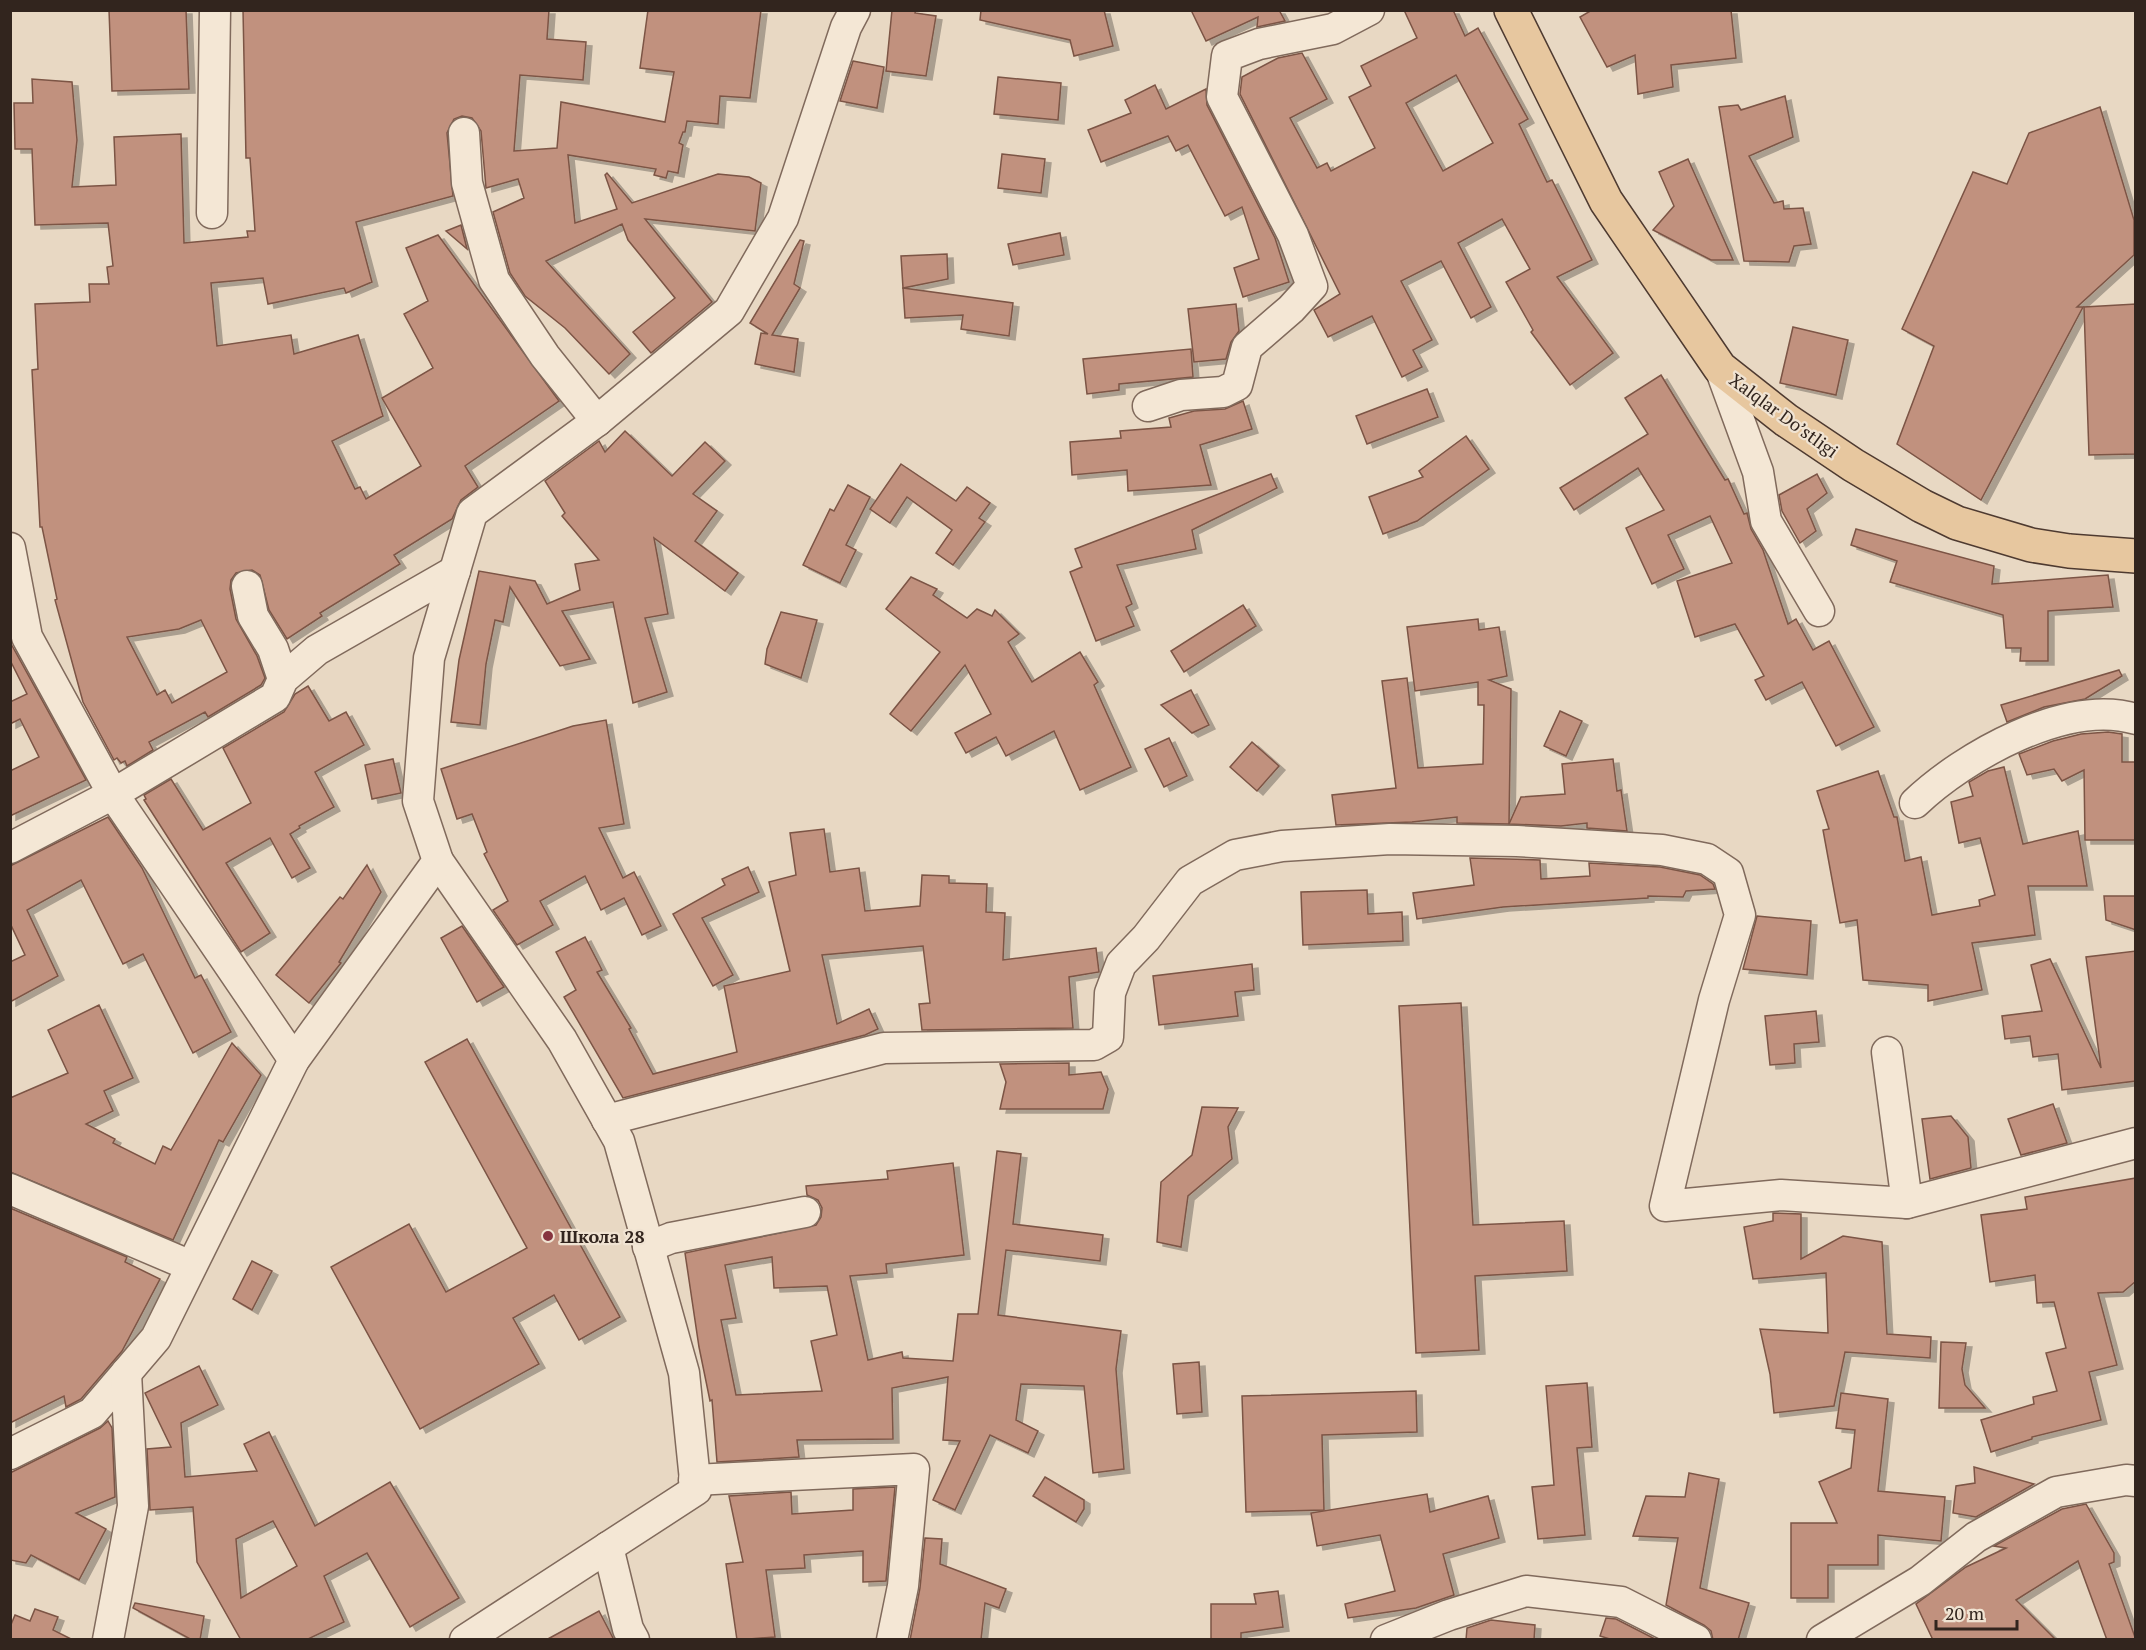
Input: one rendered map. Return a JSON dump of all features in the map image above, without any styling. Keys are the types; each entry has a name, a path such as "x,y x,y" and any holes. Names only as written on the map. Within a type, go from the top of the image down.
{"main road":[{"name":"Xalqlar Do’stligi","path":"1511,10 1606,201 1720,368 1786,420 1853,465 1922,507 1957,523 2031,545 2069,551 2136,556"}],"street":[{"path":"212,213 214,10"},
{"path":"465,1640 696,1490 684,1373 619,1142 562,1040 438,861 418,801 429,658 472,513 597,421 729,311 783,218 846,27 855,10"},
{"path":"1148,406 1180,395 1223,392 1237,385 1247,347 1291,309 1312,286 1293,235 1222,97 1227,56 1259,44 1333,29 1369,10"},
{"path":"464,133 467,183 494,280 545,357 597,421"},
{"path":"1720,368 1758,472 1766,521 1819,611"},
{"path":"10,548 27,637 113,794 294,1060"},
{"path":"10,848 113,794 275,697 283,679 317,650 455,571"},
{"path":"247,586 253,616 273,649 283,679"},
{"path":"1915,803 1940,779 2021,734 2084,715 2126,716 2136,719"},
{"path":"607,1120 884,1048 1094,1045 1108,1037 1110,993 1121,964 1146,938 1190,881 1235,855 1282,846 1390,839 1517,841 1662,850 1707,859 1728,873 1740,915 1714,1000 1665,1206 1781,1195 1907,1203 2136,1143"},
{"path":"10,1454 92,1413 156,1338 294,1060 438,861"},
{"path":"1887,1052 1907,1203"},
{"path":"10,1189 191,1266"},
{"path":"648,1247 671,1238 805,1212"},
{"path":"108,1640 133,1506 126,1373"},
{"path":"694,1480 914,1469 903,1586 892,1640"},
{"path":"1822,1640 1920,1581 1976,1537 2056,1492 2136,1480"},
{"path":"608,1547 628,1629 634,1640"},
{"path":"1386,1640 1449,1615 1526,1591 1621,1602 1696,1640"}],"building":[{"path":"109,10 186,10 189,89 112,91"},
{"path":"243,10 549,10 547,39 586,42 583,80 520,75 514,151 557,148 561,102 665,122 674,72 640,68 648,10 761,10 750,98 720,96 718,124 687,121 685,132 679,143 683,145 678,173 668,171 666,178 654,175 656,169 568,155 575,223 617,209 605,175 607,173 632,203 718,174 749,177 761,183 755,231 645,219 712,302 651,353 633,332 675,298 628,240 622,224 546,261 630,354 609,374 565,328 525,296 510,273 493,212 524,198 518,179 486,188 481,131 472,118 462,116 454,119 447,133 453,196 356,222 372,282 346,293 344,288 268,304 263,278 211,283 217,346 291,335 294,354 358,335 383,416 332,441 355,489 360,487 366,499 421,466 382,398 433,368 404,314 428,301 406,248 438,235 559,401 465,466 478,487 461,500 452,519 394,555 400,564 320,613 322,616 287,639 269,610 260,575 252,570 236,573 231,580 230,589 236,619 257,656 265,678 261,685 208,717 205,712 149,742 153,750 127,766 125,761 121,763 117,758 114,760 83,702 55,600 57,599 42,527 40,527 32,370 38,369 35,304 90,302 89,284 109,284 107,267 113,266 108,223 35,225 32,149 15,149 14,103 33,103 32,79 72,82 77,140 72,187 116,185 114,137 181,134 184,243 248,237 247,231 255,231 250,158 246,158","holes":["201,620 227,672 172,703 165,690 157,695 127,637 179,629"]},
{"path":"892,10 916,10 915,13 936,16 926,76 886,71"},
{"path":"981,10 1104,10 1113,46 1074,56 1070,40 980,20"},
{"path":"1191,10 1279,10 1285,21 1257,27 1258,17 1206,41"},
{"path":"1404,10 1453,10 1465,36 1478,28 1528,119 1519,124 1547,182 1552,180 1592,260 1557,277 1613,353 1570,385 1531,332 1533,330 1506,282 1530,269 1502,219 1458,243 1491,307 1471,318 1441,261 1401,281 1432,340 1413,350 1422,367 1402,377 1372,316 1328,337 1314,310 1340,294 1240,94 1242,77 1278,58 1302,53 1327,99 1290,118 1317,168 1327,163 1331,171 1375,148 1349,97 1371,86 1361,66 1417,38","holes":["1456,75 1493,143 1443,171 1406,103"]},
{"path":"1592,10 1731,10 1736,58 1671,65 1673,87 1638,94 1635,55 1607,67 1580,17"},
{"path":"853,61 884,67 877,108 840,101"},
{"path":"998,77 1061,83 1058,120 994,114"},
{"path":"1155,85 1166,109 1206,89 1207,105 1275,238 1289,282 1243,297 1234,268 1259,259 1242,207 1225,216 1188,145 1176,151 1168,136 1101,162 1088,130 1131,113 1125,100"},
{"path":"1785,96 1793,137 1749,156 1774,203 1783,201 1784,209 1803,208 1811,244 1794,246 1789,262 1744,261 1719,107 1738,105 1741,110"},
{"path":"2100,107 2134,220 2134,255 2077,307 2083,307 1981,500 1897,444 1934,346 1902,329 1973,172 2007,184 2029,133"},
{"path":"1002,154 1045,159 1041,193 998,188"},
{"path":"1688,159 1733,260 1711,260 1653,230 1674,206 1659,172"},
{"path":"461,225 467,249 446,231"},
{"path":"1060,233 1064,255 1013,265 1008,244"},
{"path":"800,240 804,241 794,284 800,288 772,335 798,339 794,372 755,364 761,333 768,334 750,323"},
{"path":"947,254 948,279 903,288 901,256"},
{"path":"903,288 1013,303 1009,336 961,329 963,315 905,318"},
{"path":"1236,304 1239,331 1231,342 1226,359 1194,362 1188,309"},
{"path":"2136,304 2136,454 2089,455 2084,307"},
{"path":"1793,327 1848,340 1836,395 1780,383"},
{"path":"1191,349 1193,377 1119,384 1119,390 1087,394 1083,359"},
{"path":"1661,375 1725,480 1728,479 1744,514 1747,513 1751,529 1763,550 1788,624 1796,619 1813,650 1829,641 1874,727 1836,746 1802,682 1766,700 1755,680 1764,676 1735,624 1695,637 1677,581 1732,563 1710,516 1668,535 1684,569 1652,584 1626,528 1664,510 1638,468 1574,510 1560,488 1648,434 1625,398"},
{"path":"1427,389 1438,417 1367,444 1356,416"},
{"path":"1243,401 1252,429 1200,445 1211,485 1128,491 1127,470 1072,475 1070,442 1121,438 1120,431 1171,427 1169,418 1194,411 1225,409"},
{"path":"625,431 672,476 705,442 725,461 693,494 717,511 695,541 738,573 725,591 654,538 668,614 645,618 667,692 633,703 613,602 562,611 590,659 560,666 510,587 503,622 495,620 486,664 480,725 451,722 459,660 479,571 535,581 547,604 580,590 575,564 599,560 562,516 565,513 545,481 599,441 605,452"},
{"path":"1466,436 1489,469 1417,521 1383,534 1369,497 1423,477 1419,471"},
{"path":"901,464 956,501 967,487 990,503 979,518 985,522 953,565 936,553 952,530 907,497 890,523 870,509"},
{"path":"1271,474 1277,488 1192,530 1196,549 1117,565 1132,604 1126,607 1134,626 1096,641 1070,572 1082,567 1075,549"},
{"path":"1817,474 1827,493 1807,509 1816,531 1800,543 1782,511 1779,495"},
{"path":"848,485 870,497 846,545 856,550 840,583 803,565 830,509 834,511"},
{"path":"1856,529 1994,566 1992,584 2108,575 2113,607 2048,611 2048,661 2020,661 2021,648 2006,648 2003,615 1890,582 1897,561 1851,545"},
{"path":"911,577 937,589 933,595 967,618 977,609 992,616 995,610 1019,634 1008,642 1032,682 1080,652 1098,682 1094,685 1131,767 1080,790 1054,731 1006,756 996,737 966,753 955,733 991,714 965,665 911,731 890,714 940,652 886,609"},
{"path":"1243,605 1256,626 1184,672 1171,651"},
{"path":"781,612 817,620 801,678 765,664 767,649"},
{"path":"1478,619 1479,630 1499,627 1507,676 1489,680 1511,689 1509,824 1457,823 1457,817 1412,822 1336,825 1332,795 1396,788 1382,681 1407,678 1418,768 1483,764 1484,705 1478,705 1478,682 1415,691 1407,627"},
{"path":"10,642 86,780 10,816 10,771 39,757 20,719 10,724 10,702 27,694 10,660"},
{"path":"2119,670 2122,676 2085,699 2044,707 2007,722 2001,705"},
{"path":"308,686 329,721 346,712 364,745 315,772 334,807 299,826 300,828 290,834 310,868 292,878 270,838 226,863 270,933 241,952 144,800 146,799 144,795 171,779 203,830 251,803 223,748 284,712 295,694"},
{"path":"1191,690 1209,725 1192,733 1161,705"},
{"path":"1560,711 1582,721 1566,756 1544,746"},
{"path":"606,720 624,824 599,828 623,878 634,872 661,926 642,935 624,898 601,910 585,876 540,901 553,925 517,945 493,910 508,901 484,854 487,852 472,814 457,819 441,769 573,726"},
{"path":"2108,732 2122,734 2122,762 2136,762 2136,840 2085,840 2084,770 2062,781 2054,769 2027,775 2019,754 2053,741 2081,734"},
{"path":"1169,738 1187,776 1164,787 1145,749"},
{"path":"1252,742 1279,766 1257,791 1230,767"},
{"path":"393,759 401,793 372,799 365,765"},
{"path":"1613,759 1617,791 1621,790 1627,831 1587,828 1587,823 1561,826 1509,824 1521,797 1565,794 1562,764"},
{"path":"2004,767 2023,844 2078,831 2087,886 2028,886 2035,935 1972,943 1982,990 1928,1001 1928,985 1863,980 1857,920 1840,923 1823,830 1829,829 1817,791 1878,771 1894,817 1897,817 1905,861 1921,857 1932,915 1980,906 1979,900 1995,895 1980,838 1959,843 1951,802 1973,796 1969,782 1988,771"},
{"path":"108,817 142,868 195,978 201,975 231,1032 193,1053 143,954 123,964 81,880 27,910 58,976 10,1002 10,962 25,955 10,923 10,866"},
{"path":"824,829 830,872 859,868 865,911 920,906 922,875 949,876 949,883 987,884 986,912 1005,913 1003,960 1096,948 1099,972 1069,977 1073,1028 922,1030 919,1004 930,1003 923,946 822,955 837,1024 869,1009 878,1029 865,1035 623,1098 564,997 576,990 556,952 585,937 602,970 597,972 631,1028 629,1029 653,1074 737,1052 724,986 790,971 769,882 796,875 790,833"},
{"path":"1470,858 1540,860 1541,879 1590,876 1589,863 1660,867 1700,875 1713,884 1715,889 1686,891 1683,897 1648,896 1648,898 1503,907 1417,919 1413,893 1474,885"},
{"path":"367,865 381,892 339,962 341,963 309,1003 276,975 340,897 343,899"},
{"path":"748,867 759,892 702,918 733,975 713,986 673,914 725,885 722,879"},
{"path":"1367,890 1368,914 1402,912 1403,941 1303,945 1301,892"},
{"path":"2104,896 2136,896 2136,930 2106,920"},
{"path":"1757,916 1811,921 1807,975 1743,969"},
{"path":"462,926 504,987 477,1002 441,938"},
{"path":"2136,951 2136,1081 2062,1090 2058,1054 2033,1057 2030,1036 2005,1039 2002,1016 2042,1011 2031,965 2050,959 2101,1068 2086,957"},
{"path":"1252,964 1254,990 1235,992 1238,1016 1159,1025 1153,976"},
{"path":"1461,1003 1473,1225 1564,1221 1567,1271 1475,1276 1479,1350 1416,1353 1399,1006"},
{"path":"99,1005 133,1078 104,1091 113,1111 86,1124 115,1139 113,1143 155,1164 163,1146 171,1150 232,1043 261,1075 223,1142 219,1140 173,1240 10,1172 10,1098 68,1073 48,1030"},
{"path":"1816,1011 1819,1042 1794,1044 1795,1063 1770,1065 1765,1016"},
{"name":"Школа 28","path":"467,1039 620,1317 579,1340 554,1295 513,1318 539,1364 420,1429 331,1267 409,1224 446,1292 527,1248 425,1062"},
{"path":"1069,1063 1069,1075 1101,1072 1108,1089 1103,1109 1000,1109 1006,1082 1000,1064"},
{"path":"2053,1104 2067,1143 2021,1155 2008,1119"},
{"path":"1202,1107 1238,1108 1228,1127 1232,1159 1188,1196 1181,1247 1157,1242 1161,1182 1192,1155"},
{"path":"1951,1116 1968,1137 1971,1168 1930,1179 1922,1119"},
{"path":"997,1151 1021,1154 1013,1224 1103,1235 1100,1261 1006,1250 998,1315 1121,1331 1116,1369 1124,1469 1093,1473 1084,1386 1021,1384 1016,1420 1038,1431 1028,1453 990,1435 955,1510 933,1500 960,1441 943,1440 948,1377 892,1388 893,1439 797,1440 799,1457 717,1462 712,1400 710,1401 699,1347 685,1253 816,1225 821,1217 822,1208 818,1200 807,1195 806,1186 888,1179 887,1171 953,1163 964,1255 886,1264 887,1273 850,1276 868,1360 902,1352 903,1358 953,1361 958,1314 978,1314","holes":["772,1257 774,1288 827,1286 837,1335 811,1341 822,1391 736,1395 721,1320 736,1318 725,1265"]},
{"path":"2136,1178 2136,1281 2123,1292 2098,1293 2117,1365 2089,1372 2101,1420 2032,1437 2032,1439 1991,1452 1981,1420 2034,1404 2033,1397 2057,1391 2046,1353 2066,1348 2054,1302 2037,1303 2035,1275 1990,1282 1981,1215 2027,1209 2025,1197"},
{"path":"10,1208 127,1257 125,1262 160,1279 122,1351 81,1399 66,1407 64,1396 10,1423"},
{"path":"1773,1213 1801,1214 1801,1259 1843,1236 1882,1242 1887,1334 1931,1337 1930,1358 1845,1352 1834,1406 1774,1413 1770,1374 1760,1329 1828,1333 1826,1273 1753,1279 1744,1227 1773,1221"},
{"path":"252,1261 272,1271 252,1310 233,1299"},
{"path":"1941,1342 1966,1343 1962,1369 1965,1385 1985,1408 1939,1408"},
{"path":"1199,1362 1202,1412 1177,1414 1173,1364"},
{"path":"199,1366 218,1405 181,1423 185,1477 257,1471 244,1444 269,1432 315,1526 390,1482 459,1598 410,1627 367,1553 324,1576 344,1622 306,1640 241,1640 197,1562 193,1507 150,1510 147,1449 171,1447 145,1393","holes":["273,1521 297,1566 241,1598 236,1539"]},
{"path":"1587,1383 1592,1447 1577,1448 1585,1535 1538,1539 1532,1487 1554,1485 1546,1386"},
{"path":"1416,1391 1417,1432 1322,1435 1324,1510 1246,1512 1242,1396"},
{"path":"1841,1393 1888,1399 1878,1491 1945,1497 1941,1541 1878,1535 1878,1565 1828,1565 1828,1598 1791,1598 1791,1523 1837,1523 1819,1482 1851,1468 1855,1430 1836,1428"},
{"path":"108,1421 112,1428 115,1497 76,1513 106,1529 79,1580 31,1555 26,1563 10,1560 10,1473 100,1428"},
{"path":"1974,1467 2034,1484 1976,1517 1953,1513 1956,1486 1975,1483"},
{"path":"1689,1473 1719,1479 1700,1588 1749,1603 1738,1640 1713,1640 1711,1631 1704,1625 1666,1605 1678,1538 1633,1536 1646,1496 1685,1497"},
{"path":"1045,1477 1084,1500 1084,1509 1076,1522 1033,1496"},
{"path":"895,1487 886,1581 863,1582 863,1551 804,1555 805,1568 766,1570 775,1637 737,1640 726,1564 743,1562 729,1496 791,1492 792,1514 853,1510 853,1489"},
{"path":"1427,1494 1430,1512 1488,1496 1499,1538 1443,1554 1454,1595 1416,1608 1348,1618 1345,1604 1395,1591 1380,1535 1317,1546 1311,1513"},
{"path":"2086,1504 2114,1553 2114,1562 2109,1564 2136,1640 2107,1640 2078,1561 2016,1600 2056,1640 1933,1640 1916,1604 1966,1567 2006,1548 1994,1546 2062,1509"},
{"path":"925,1538 942,1539 940,1564 1006,1589 999,1608 985,1603 981,1640 910,1640 920,1588"},
{"path":"1278,1591 1283,1627 1241,1633 1241,1640 1211,1640 1211,1604 1256,1604 1254,1594"},
{"path":"135,1603 204,1616 200,1640 192,1640 133,1608"},
{"path":"35,1609 58,1617 53,1630 73,1640 10,1640 10,1627 15,1615 30,1621"},
{"path":"599,1611 614,1640 546,1640"},
{"path":"1606,1618 1616,1619 1657,1640 1613,1640 1600,1636"},
{"path":"1491,1620 1535,1625 1534,1640 1466,1640 1467,1628"}],"place":[{"name":"Школа 28","path":"548,1236"}]}
